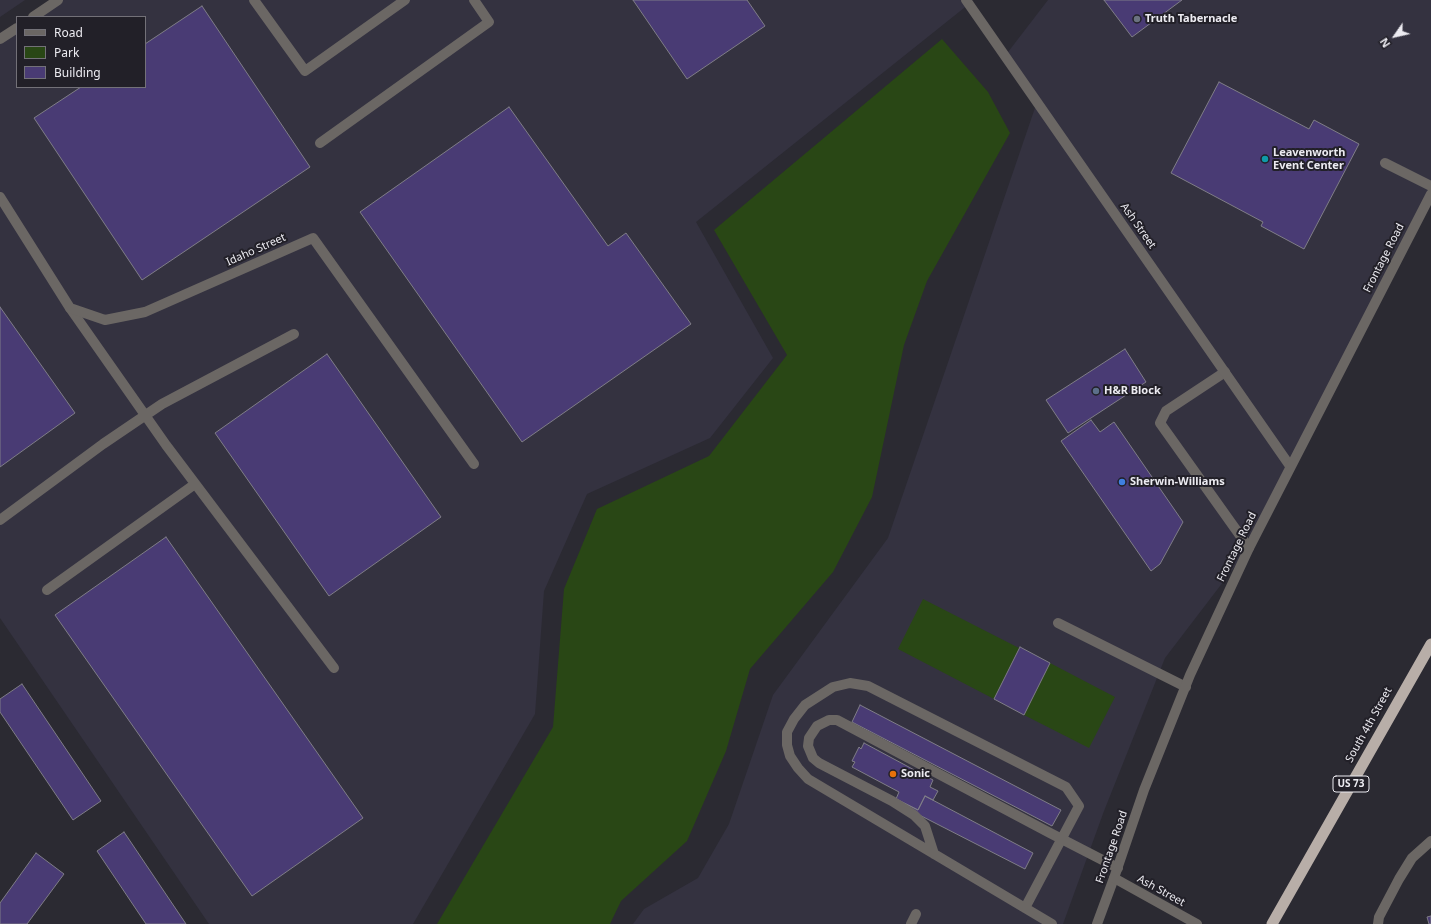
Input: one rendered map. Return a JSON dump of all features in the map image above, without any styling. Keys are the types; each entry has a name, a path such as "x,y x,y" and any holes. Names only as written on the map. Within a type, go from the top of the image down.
{"highway":[{"name":"South 4th Street","path":"1272,924 1429,652"}],"street":[{"path":"34,16 58,0"},
{"path":"254,0 305,71 398,2"},
{"path":"320,144 489,22 474,0"},
{"name":"Ash Street","path":"966,0 1290,466"},
{"path":"0,39 16,29"},
{"path":"1385,163 1431,186"},
{"name":"Frontage Road","path":"1097,924 1118,868 1144,790 1186,687 1249,548 1431,194"},
{"path":"0,197 70,308 166,445 334,668"},
{"name":"Idaho Street","path":"70,308 105,320 145,312 313,238 474,464"},
{"path":"0,520 162,404 294,334"},
{"path":"1225,372 1166,411 1160,423 1249,548"},
{"path":"47,590 195,484"},
{"path":"1058,623 1186,687"},
{"path":"1025,908 1080,806 1066,787 868,686 850,683 833,687 805,705 794,719 787,732 787,745 790,756 808,779 934,854 1025,908 1052,924"},
{"path":"934,854 925,826 914,815 892,801 819,763 813,758 808,746 809,738 817,726 829,720 837,720 1118,868"},
{"path":"1378,924 1379,916 1408,863 1431,841"},
{"name":"Ash Street","path":"1114,878 1197,924"},
{"path":"911,924 916,914"}],"shaded area":[{"path":"0,0 25,0 0,17"},
{"path":"58,0 966,0 969,4 696,222 773,358 710,438 587,494 544,591 535,714 413,924 209,924 0,618 0,39 16,29 16,88 146,88 146,16 34,16"},
{"path":"1048,0 1431,0 1431,194 1249,548 1165,658 1104,811 1063,924 633,924 644,909 698,878 729,824 773,695 888,538 1037,102 1005,56"}],"green space":[{"path":"942,39 988,92 1010,133 927,281 904,345 872,497 833,572 750,669 726,751 687,841 621,901 610,924 437,924 553,727 564,589 597,509 709,456 787,355 714,230"},
{"path":"923,599 1019,648 994,699 898,649"},
{"path":"1050,663 1115,697 1089,748 1024,715"}],"building":[{"path":"633,0 747,0 765,26 687,79"},
{"name":"Truth Tabernacle","path":"1104,0 1182,0 1132,37"},
{"path":"202,6 310,167 142,280 34,118 79,88 146,88 146,43"},
{"name":"Leavenworth Event Center","path":"1219,82 1309,129 1314,120 1359,144 1304,249 1261,226 1263,222 1171,173"},
{"path":"509,107 608,246 626,233 691,324 522,442 360,212"},
{"path":"0,307 75,413 0,467"},
{"name":"H&R Block","path":"1125,349 1146,382 1068,433 1046,400"},
{"path":"327,354 441,517 329,596 215,433"},
{"name":"Sherwin-Williams","path":"1091,420 1100,432 1114,422 1183,522 1160,564 1151,571 1061,441"},
{"path":"166,537 363,818 252,896 55,615"},
{"path":"1020,647 1050,663 1024,715 994,699"},
{"path":"22,684 101,801 73,820 0,712 0,699"},
{"path":"860,705 1061,810 1052,826 852,722"},
{"name":"Sonic","path":"864,743 933,780 930,787 938,791 933,800 925,796 918,810 896,799 899,792 852,767 855,762 852,761 859,747 861,749"},
{"path":"925,796 1033,853 1025,869 894,802 896,799 918,810"},
{"path":"124,832 186,924 146,924 97,851"},
{"path":"36,853 64,874 27,924 0,924 0,903"},
{"path":"1431,916 1431,924 1429,924 1427,917"}],"place":[{"name":"Truth Tabernacle","path":"1137,19"},
{"name":"Leavenworth Event Center","path":"1265,159"},
{"name":"H&R Block","path":"1096,391"},
{"name":"Sherwin-Williams","path":"1122,482"},
{"name":"Sonic","path":"893,774"}]}
